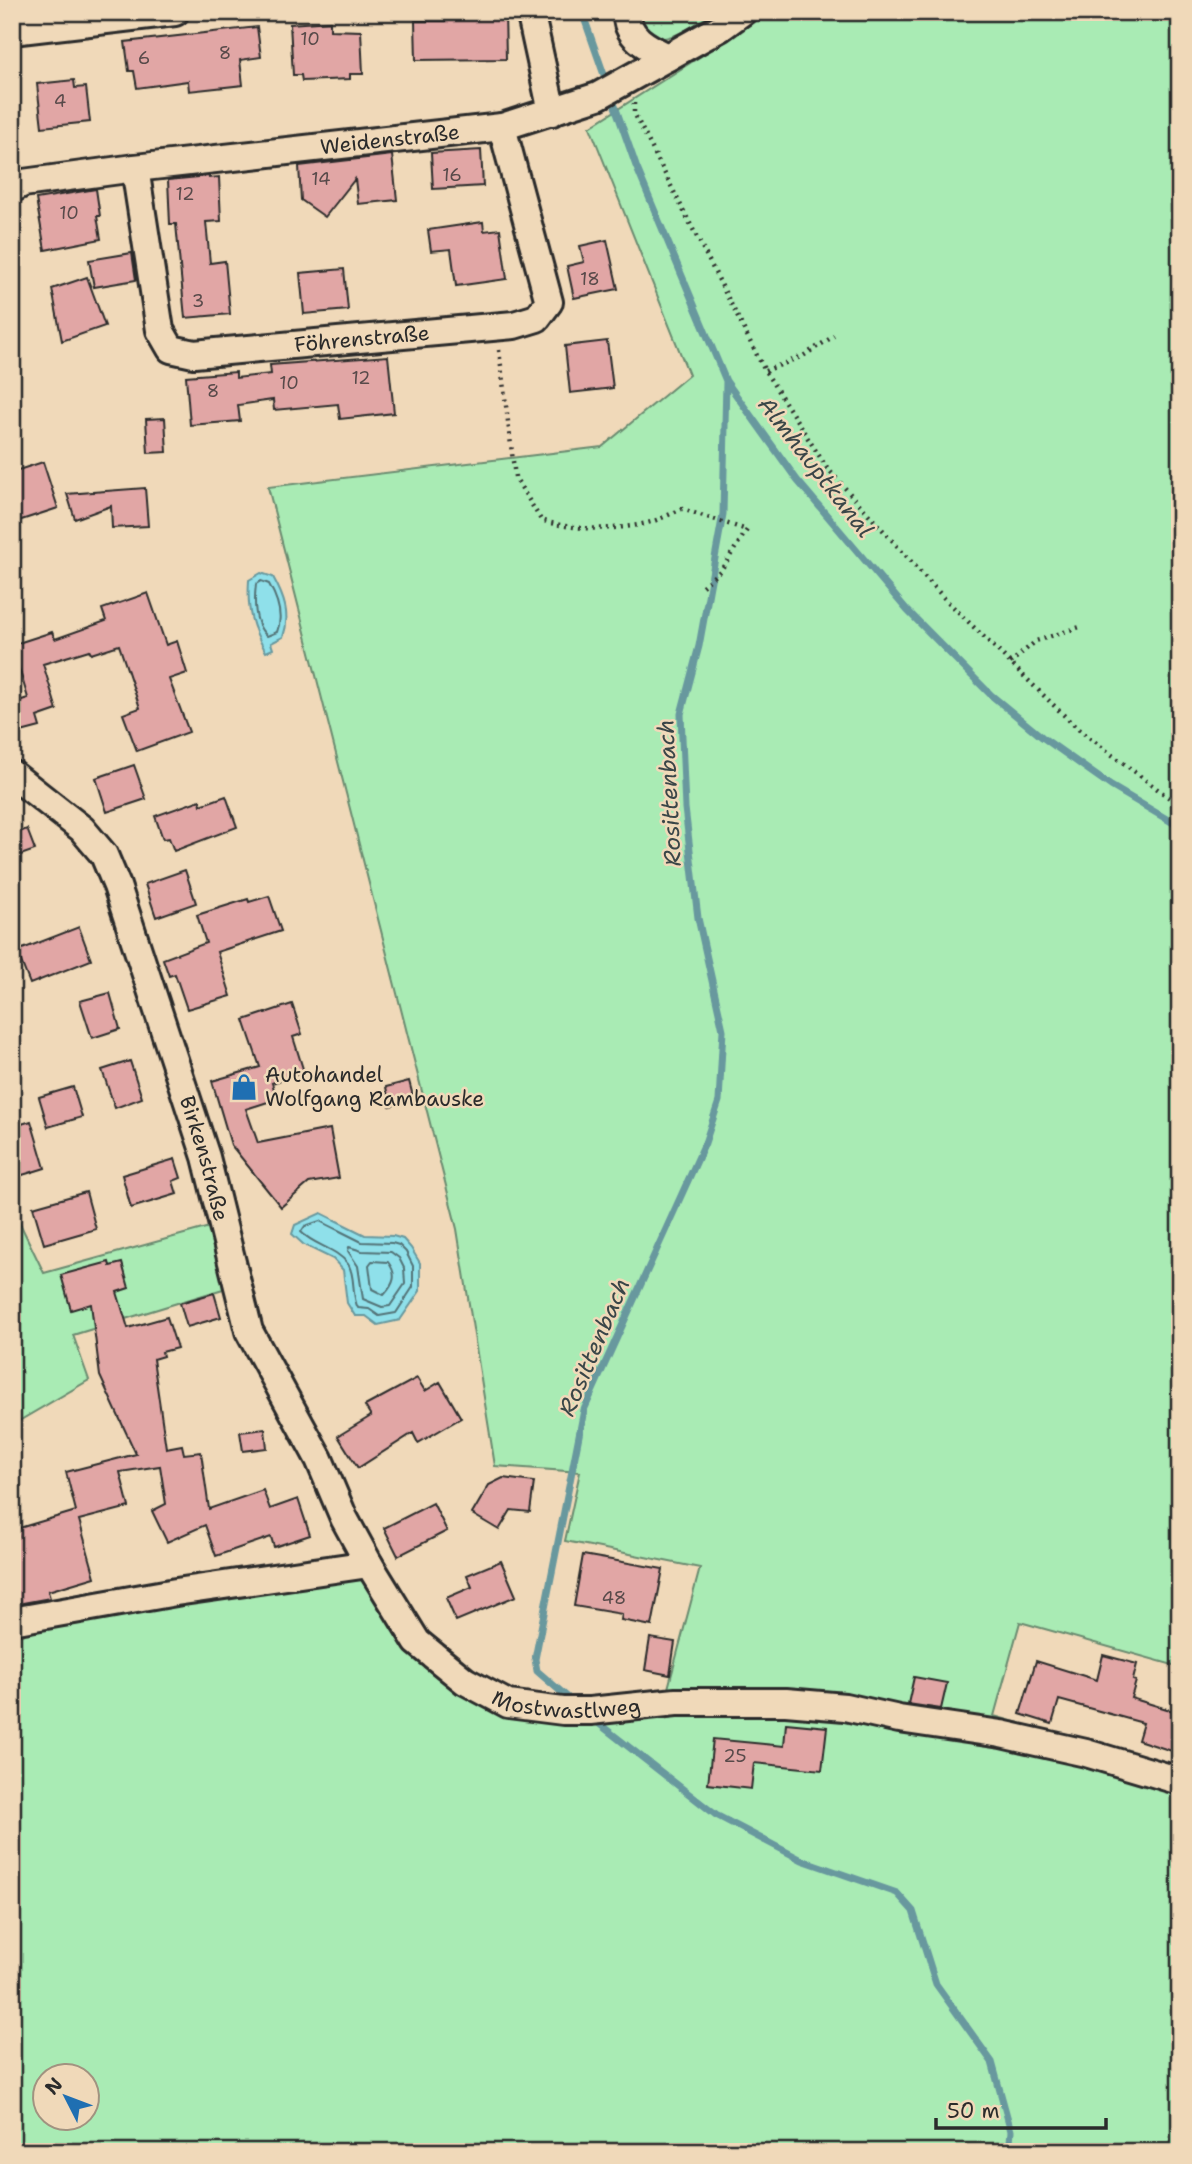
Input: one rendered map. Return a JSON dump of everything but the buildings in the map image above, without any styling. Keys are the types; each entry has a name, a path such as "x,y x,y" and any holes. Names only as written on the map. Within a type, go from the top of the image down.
{"street":[{"path":"12,31 174,12"},
{"path":"528,12 533,20 551,112"},
{"path":"627,12 626,18 633,33 644,46 668,57"},
{"name":"Weidenstraße","path":"12,189 23,183 135,168 502,127 598,96 742,12"},
{"name":"Föhrenstraße","path":"135,168 160,330 171,349 194,354 514,325 537,318 549,302 502,127"},
{"name":"Birkenstraße","path":"12,774 82,830 104,855 117,886 206,1157 249,1331 319,1460 344,1518 369,1564"},
{"path":"12,1621 176,1592 369,1564"},
{"name":"Mostwastlweg","path":"369,1564 417,1642 465,1681 508,1704 563,1711 676,1702 786,1702 845,1707 899,1719 1001,1734 1086,1753 1180,1781"}],"path":[{"path":"628,79 634,83 634,113 765,371 827,468 944,598 1078,729 1180,806"},
{"path":"496,327 515,477 541,520 565,528 597,529 651,522 682,509 747,530 722,570 700,588"},
{"path":"765,371 803,356 834,336"},
{"path":"1010,663 1036,641 1080,627"}],"green space":[{"path":"637,12 714,12 682,32 660,38 650,35 643,27"},
{"path":"770,12 1180,12 1180,1667 1020,1622 994,1716 1180,1769 1180,2152 12,2152 12,1615 340,1563 376,1549 414,1622 462,1666 521,1698 580,1700 667,1692 700,1568 565,1541 580,1472 495,1466 457,1229 268,487 602,447 689,375 590,127"},
{"path":"12,1207 44,1273 213,1226 223,1289 73,1335 89,1380 12,1425"}],"water":[{"path":"261,573 273,577 283,599 286,614 283,637 271,643 273,649 266,652 251,618 249,600 249,580"},
{"path":"321,1213 365,1235 403,1239 411,1248 420,1263 420,1291 400,1320 378,1325 366,1316 355,1316 347,1303 343,1270 333,1259 304,1245 292,1234 295,1225"}],"waterway":[{"name":"Almhauptkanal","path":"582,12 636,166 726,381 797,480 907,610 991,695 1042,737 1111,786 1180,827"},
{"name":"Rosittenbach","path":"573,1702 537,1671 535,1659 584,1410 705,1143 719,1101 723,1030 698,918 685,808 681,714 699,646 723,514 726,381"},
{"name":"Rosittenbach","path":"593,1719 716,1815 802,1860 897,1893 913,1911 936,1984 992,2062 1011,2131 1009,2152"}],"place":[{"name":"Autohandel Wolfgang Rambauske","path":"244,1087"}]}
